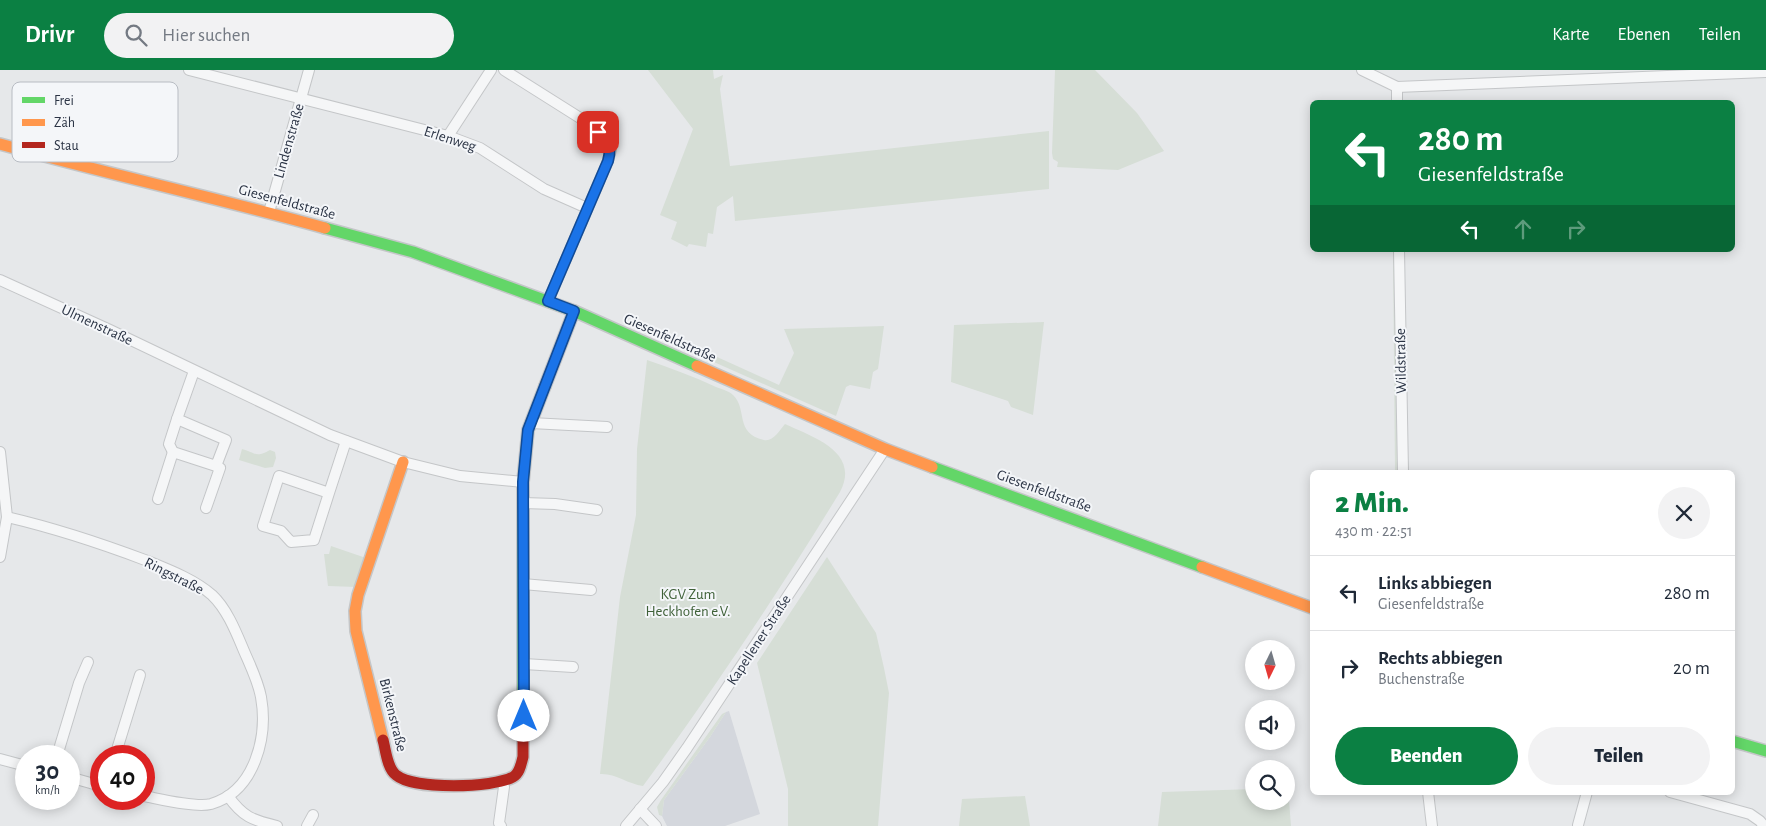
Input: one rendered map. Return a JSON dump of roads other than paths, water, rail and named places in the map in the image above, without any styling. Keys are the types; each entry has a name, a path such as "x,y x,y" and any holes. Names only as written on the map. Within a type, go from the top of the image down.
{"main road":[{"name":"Giesenfeldstraße","path":"65,162 269,212 412,252 574,311 782,405 885,449 1310,607"},
{"path":"502,781 512,777 520,770 523,758 523,482 528,430 574,311"},
{"name":"Birkenstraße","path":"403,462 358,595 355,611 356,631 390,767 396,776 409,781 427,784 458,786 502,781"},
{"path":"1735,742 1766,751"}],"street":[{"name":"Erlenweg","path":"189,70 448,136 480,148 544,189 587,208"},
{"name":"Lindenstraße","path":"269,212 309,70"},
{"path":"448,136 491,70"},
{"path":"504,70 588,123 608,142 611,150 548,301"},
{"path":"1362,70 1397,87 1766,72"},
{"path":"1397,87 1397,100"},
{"name":"Wildstraße","path":"1399,252 1403,470"},
{"name":"Ulmenstraße","path":"0,280 330,435 403,462 460,476 523,482"},
{"path":"158,499 173,452 169,444 194,371"},
{"path":"177,419 226,440 216,466"},
{"path":"531,423 607,428"},
{"path":"329,493 279,476 263,526 281,531 292,542 314,540 346,441"},
{"name":"Kapellener Straße","path":"626,826 687,748 885,449"},
{"path":"0,452 7,517 0,556"},
{"path":"173,452 220,468 206,508"},
{"path":"523,503 564,505 597,510"},
{"name":"Ringstraße","path":"7,517 42,525 105,545 160,566 191,582 212,596 225,612 236,632 261,695 264,718 261,743 254,763 239,788 228,796 210,804 198,805 155,798"},
{"path":"524,584 591,590"},
{"path":"60,745 79,683 88,662"},
{"path":"524,664 572,667"},
{"path":"118,745 140,675"},
{"path":"0,759 15,763"},
{"path":"501,826 499,823 504,787 502,781"},
{"path":"1428,795 1432,826"},
{"path":"1578,825 1586,795"},
{"path":"1681,795 1750,814 1764,826"},
{"path":"228,796 238,810 256,821 277,826"},
{"path":"640,810 656,826"},
{"path":"308,826 313,815"}],"park label":[{"name":"KGV Zum Heckhofen e.V.","path":"688,602"}]}
